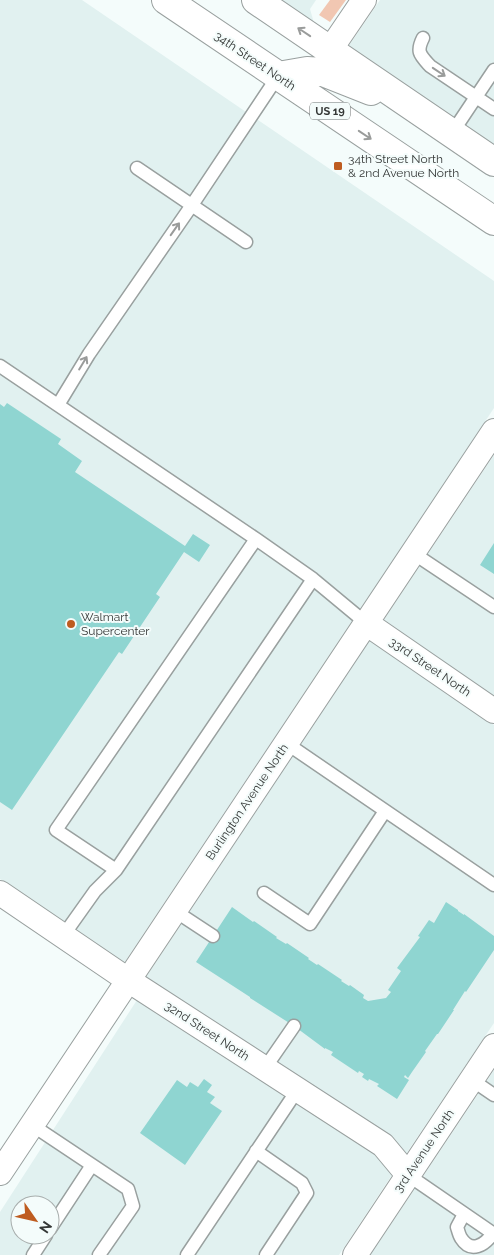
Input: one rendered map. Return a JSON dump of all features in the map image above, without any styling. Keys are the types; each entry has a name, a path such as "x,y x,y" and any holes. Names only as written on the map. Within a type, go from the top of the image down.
{"highway":[{"name":"34th Street North","path":"166,0 494,221"},
{"path":"256,0 494,162"},
{"path":"278,76 306,71 323,72 416,109"}],"street":[{"path":"330,50 364,0"},
{"name":"Burlington Avenue North","path":"0,1173 494,431"},
{"name":"33rd Street North","path":"366,623 494,711"},
{"name":"32nd Street North","path":"0,893 128,980 383,1145 408,1175"},
{"name":"3rd Avenue North","path":"355,1255 494,1046"}],"lane":[{"path":"423,38 419,46 420,52 430,66 494,109"},
{"path":"452,133 494,70"},
{"path":"58,405 89,354 278,76"},
{"path":"137,168 246,242"},
{"path":"0,366 313,579 366,623"},
{"path":"116,870 56,830 256,539"},
{"path":"413,553 494,607"},
{"path":"63,936 96,891 116,870 313,579"},
{"path":"286,743 494,885"},
{"path":"264,893 310,924 386,811"},
{"path":"175,910 213,936"},
{"path":"265,1068 294,1026"},
{"path":"472,1080 494,1095"},
{"path":"187,1255 298,1089"},
{"path":"32,1125 128,1189 132,1206 99,1255"},
{"path":"256,1151 302,1183 307,1193 266,1255"},
{"path":"60,1214 92,1165"},
{"path":"408,1175 493,1234 489,1239 479,1246 470,1246 462,1239 457,1227 464,1214"}],"shaded area":[{"path":"0,0 82,0 494,281 494,408 124,963 0,879"},
{"path":"279,0 316,0 310,9 314,23 325,31 328,30 326,32"},
{"path":"330,0 346,0 330,22 319,15"},
{"path":"380,0 494,0 494,145 348,47"},
{"path":"494,455 494,697 383,621"},
{"path":"370,640 494,725 494,1023 406,1154 390,1135 146,977"},
{"path":"137,1000 375,1153 392,1175 339,1255 0,1255 0,1212 10,1197 10,1245 60,1245 60,1195 11,1195"},
{"path":"494,1070 494,1255 370,1255 418,1184 425,1179 424,1175"}],"building":[{"name":"Walmart Supercenter","path":"7,403 61,439 58,444 82,461 75,472 185,546 193,534 210,545 199,562 184,552 156,594 160,597 122,654 119,652 12,810 0,802 0,404 4,407"},
{"path":"494,543 494,574 480,565"},
{"path":"446,902 494,936 494,950 408,1078 405,1075 404,1077 409,1080 397,1099 377,1086 379,1084 362,1077 364,1074 359,1071 358,1073 331,1055 333,1052 325,1049 294,1026 196,962 232,907 341,981 350,985 364,995 363,998 368,1001 386,998 391,992 388,990 401,971 397,968 420,937 418,936 429,920 434,923"},
{"path":"204,1079 212,1085 207,1092 215,1097 210,1103 222,1111 185,1165 140,1133 177,1080 187,1087 190,1082 198,1087"}],"place":[{"name":"34th Street North & 2nd Avenue North","path":"338,166"},
{"name":"Walmart Supercenter","path":"71,624"}]}
